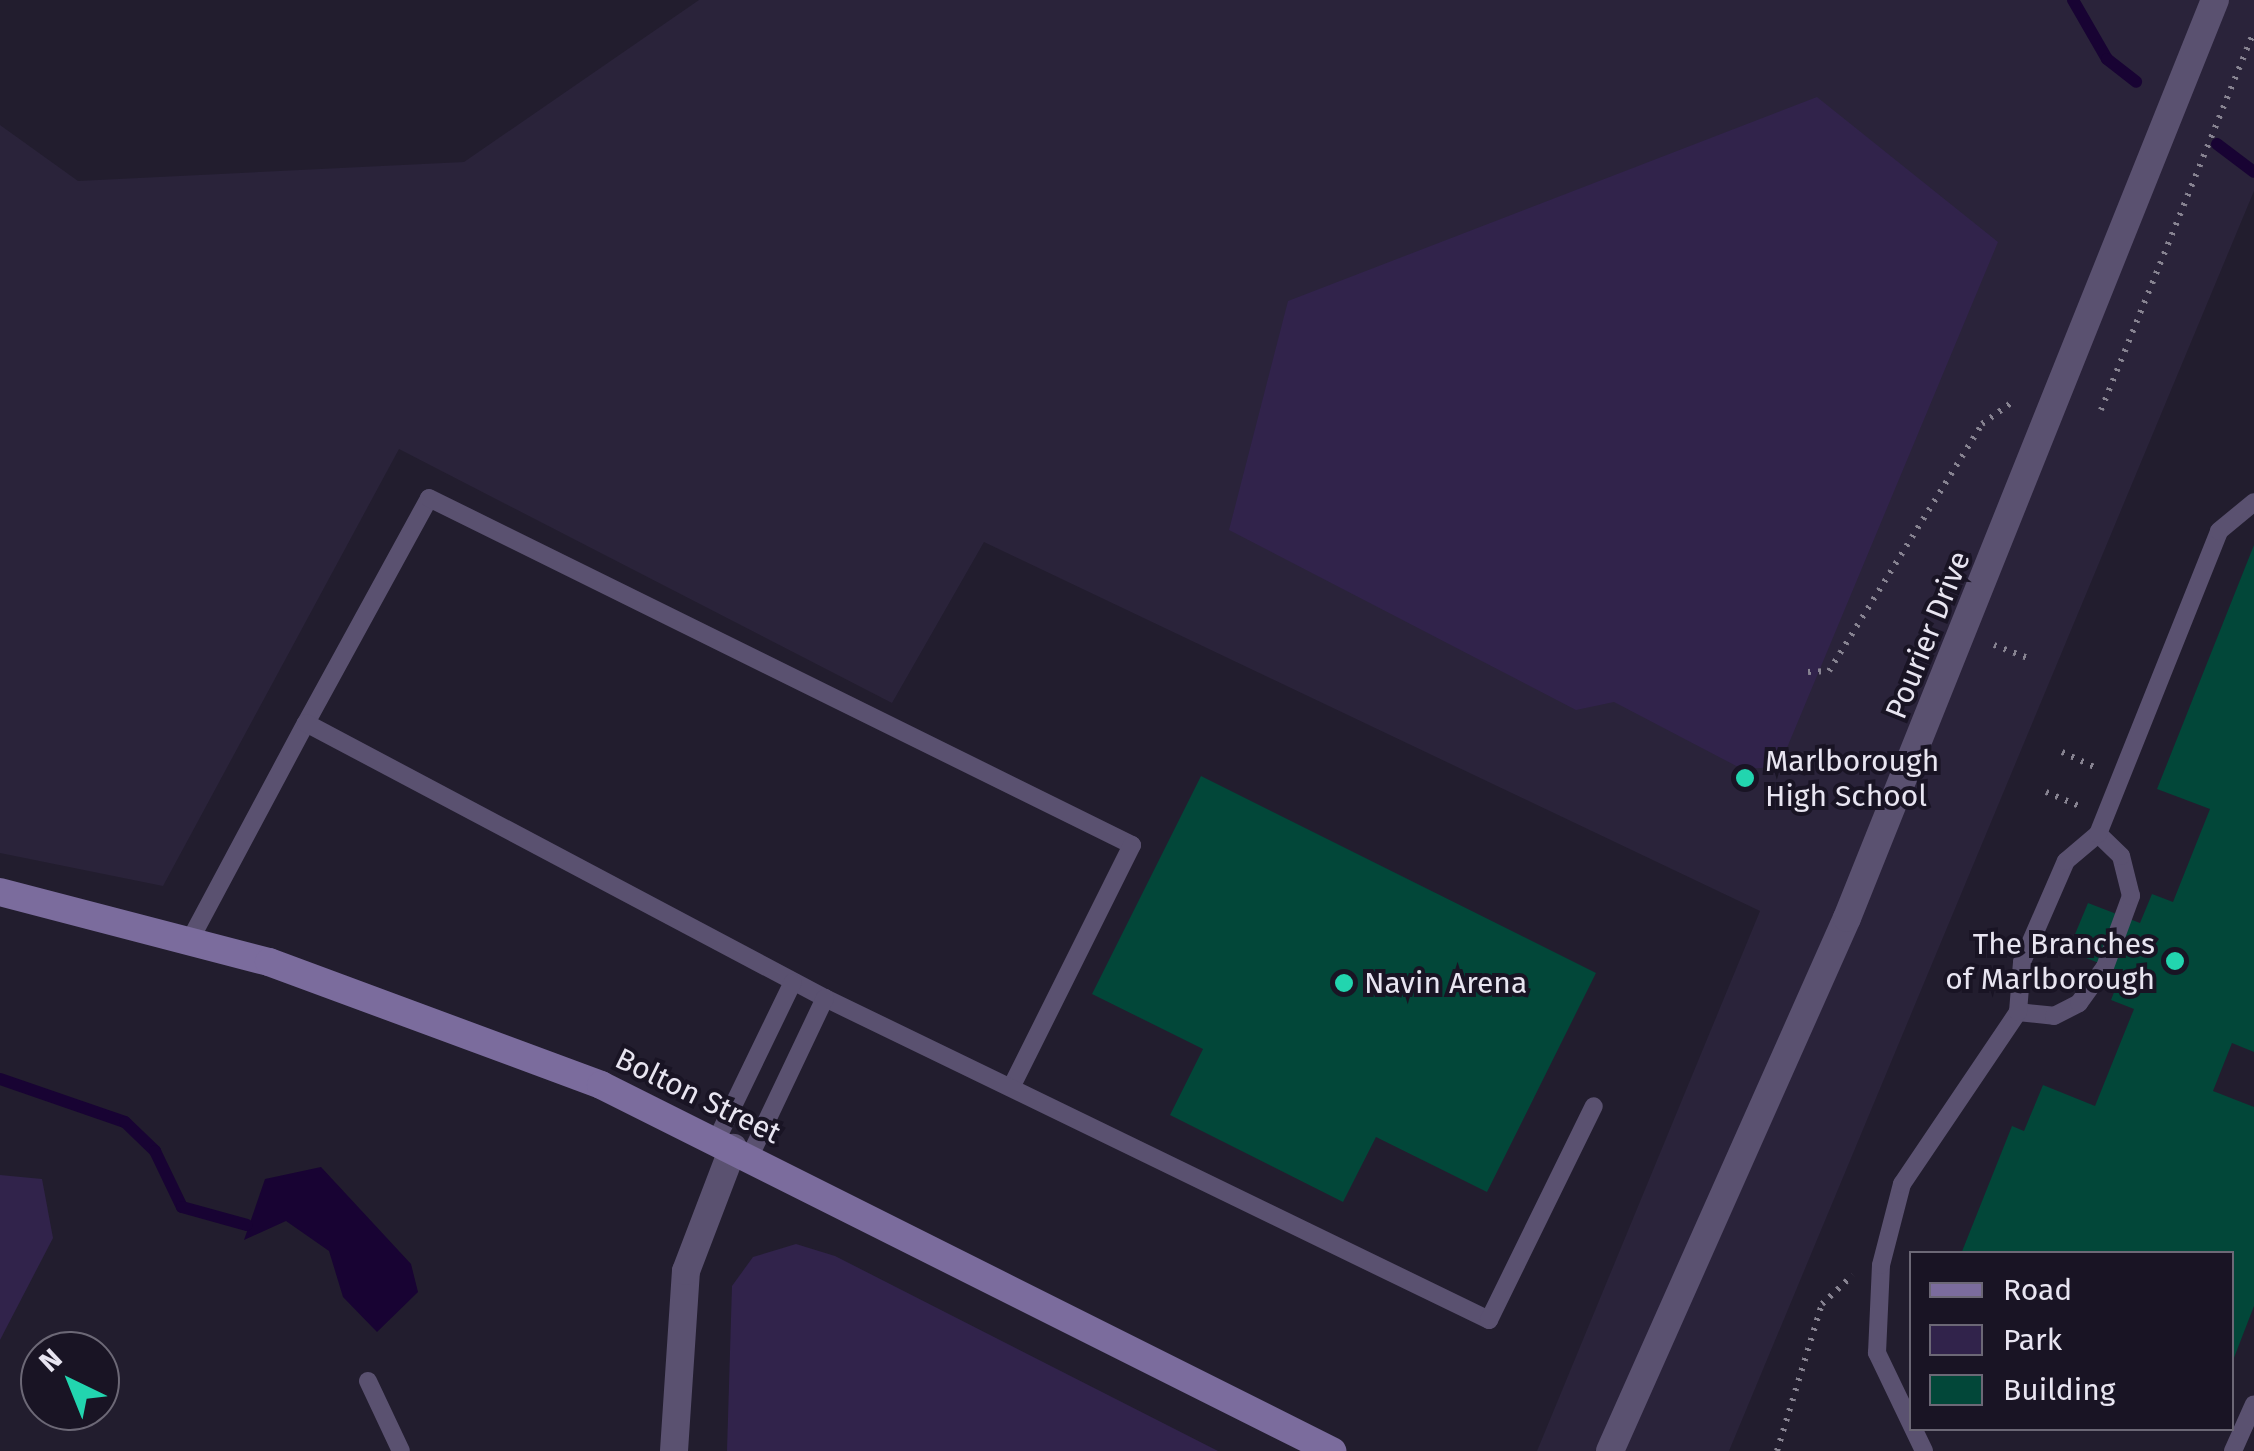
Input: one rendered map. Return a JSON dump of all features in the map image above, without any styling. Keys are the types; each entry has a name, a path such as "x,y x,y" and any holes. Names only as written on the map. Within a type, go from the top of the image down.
{"main road":[{"name":"Bolton Street","path":"0,892 190,940 483,1036 734,1148 1332,1451"}],"street":[{"name":"Pourier Drive","path":"1610,1451 1847,918 2215,0"},
{"path":"674,1451 686,1271 734,1148"}],"lane":[{"path":"190,940 429,498 1132,845 1011,1088"},
{"path":"1909,1419 1878,1353 1884,1246 1931,1130 2018,1012 2022,962 2066,861 2098,834 2218,531 2254,502"},
{"path":"306,722 825,998 1489,1320 1594,1106"},
{"path":"2018,1012 2054,1016 2080,1003 2105,967 2131,896 2121,856 2098,834"},
{"path":"734,1148 794,982"},
{"path":"734,1148 825,998"},
{"path":"368,1380 401,1451"},
{"path":"2233,1451 2254,1404"}],"path":[{"path":"2101,410 2254,32"},
{"path":"1808,672 1830,671 1982,424 2014,400"},
{"path":"1994,645 2031,659"},
{"path":"2062,752 2099,768 2093,782"},
{"path":"2046,792 2082,808 2088,794"},
{"path":"1777,1451 1822,1304 1854,1274"}],"shaded area":[{"name":"Marlborough High School","path":"699,0 2254,0 2254,191 1729,1451 1537,1451 1760,911 984,542 892,703 399,449 163,886 0,853 0,125 78,181 464,162"},
{"path":"321,1167 411,1264 418,1292 377,1332 343,1297 329,1251 286,1221 244,1240 265,1179"}],"green space":[{"path":"1817,97 1998,242 1779,767 1742,769 1614,702 1576,710 1229,530 1288,301"},
{"path":"0,1175 42,1179 53,1238 0,1340"},
{"path":"796,1244 835,1256 1218,1451 727,1451 732,1286 753,1257"}],"building":[{"name":"The Branches of Marlborough","path":"2254,545 2254,1052 2232,1043 2213,1091 2254,1107 2254,1306 2234,1358 2234,1251 1962,1251 2012,1126 2024,1131 2043,1085 2095,1106 2134,1009 2111,1000 2122,972 2068,951 2088,903 2140,923 2152,894 2173,902 2210,809 2157,789"},
{"name":"Navin Arena","path":"1201,776 1596,973 1487,1192 1376,1137 1343,1202 1170,1115 1203,1049 1092,994"}],"waterway":[{"path":"2073,0 2107,59 2136,82"},
{"path":"2217,144 2254,172"},
{"path":"0,1079 125,1122 155,1151 182,1207 247,1225"}],"place":[{"name":"Marlborough High School","path":"1745,778"},
{"name":"The Branches of Marlborough","path":"2175,961"},
{"name":"Navin Arena","path":"1344,983"}]}
